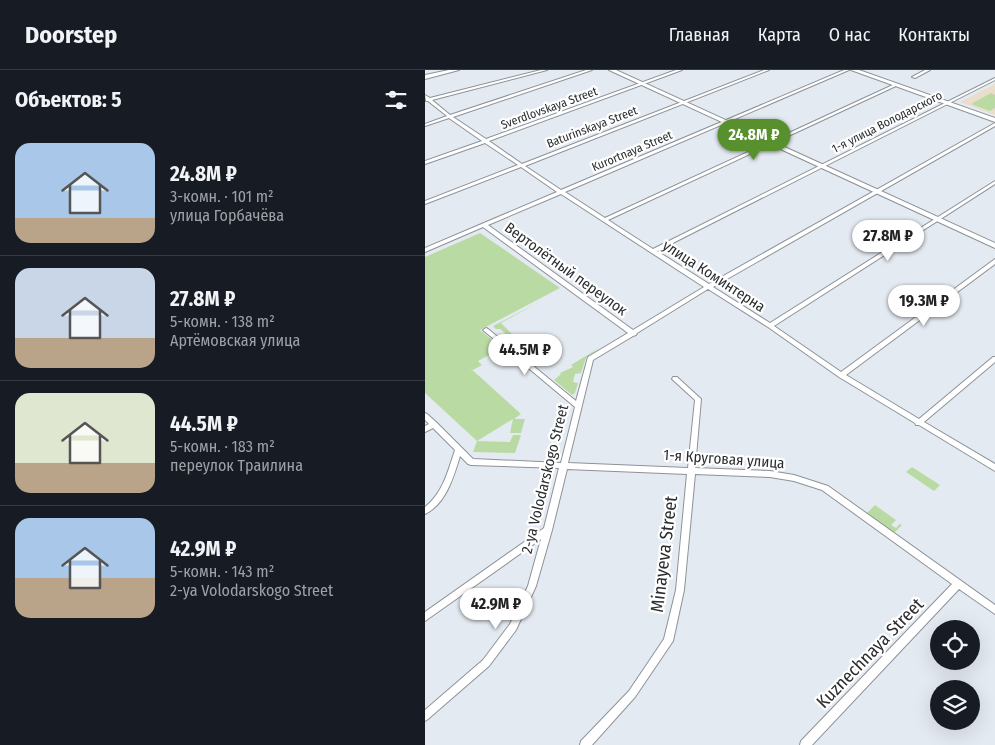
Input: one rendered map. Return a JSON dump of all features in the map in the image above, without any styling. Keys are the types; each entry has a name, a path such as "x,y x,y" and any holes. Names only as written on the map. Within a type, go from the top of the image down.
{"main road":[{"path":"425,77 456,70"},
{"path":"612,70 995,246"},
{"path":"854,70 995,120"}],"street":[{"path":"426,99 545,70"},
{"path":"425,125 590,70"},
{"name":"Sverdlovskaya Street","path":"425,163 680,70"},
{"name":"Baturinskaya Street","path":"425,203 767,70"},
{"name":"Kurortnaya Street","path":"425,250 847,70"},
{"path":"913,76 928,70"},
{"name":"1-я улица Володарского","path":"653,251 995,79"},
{"path":"604,220 896,85"},
{"name":"улица Коминтерна","path":"426,99 561,192 770,326 841,375 995,468"},
{"name":"2-ya Volodarskogo Street","path":"425,716 486,663 513,626 532,586 548,530 590,359 875,191 995,124"},
{"path":"770,326 995,182"},
{"name":"Вертолётный переулок","path":"484,225 634,334"},
{"path":"841,375 995,261"},
{"path":"486,330 578,406"},
{"path":"918,423 995,359"},
{"name":"Minayeva Street","path":"585,745 632,694 668,641 680,590 698,399 675,380"},
{"path":"425,416 471,462"},
{"path":"425,429 434,424"},
{"path":"425,511 434,505 444,492 459,449"},
{"name":"1-я Круговая улица","path":"454,462 691,470 770,474 794,478 825,488 995,610"},
{"path":"425,617 548,530"},
{"name":"Kuznechnaya Street","path":"805,745 959,584"}],"shaded area":[{"path":"995,84 995,115 960,102"}],"green space":[{"path":"991,93 995,95 995,108 990,111 971,104"},
{"path":"480,233 560,288 480,330 502,348 478,361 482,365 473,370 468,366 521,414 514,419 525,419 521,433 510,433 513,419 477,441 425,393 425,257"},
{"path":"539,302 501,323 513,335 511,336 514,341 524,351 539,345 541,340 547,345 527,355 510,341 511,338 493,326"},
{"path":"599,348 586,358 581,373 575,374 573,382 578,383 575,393 572,395 554,380 560,373 573,367 571,365"},
{"path":"513,435 521,435 515,453 473,452 477,441 510,442"},
{"path":"912,467 940,485 934,491 906,472"},
{"path":"875,505 896,520 891,525 896,528 900,524 902,525 894,533 867,513"}]}
